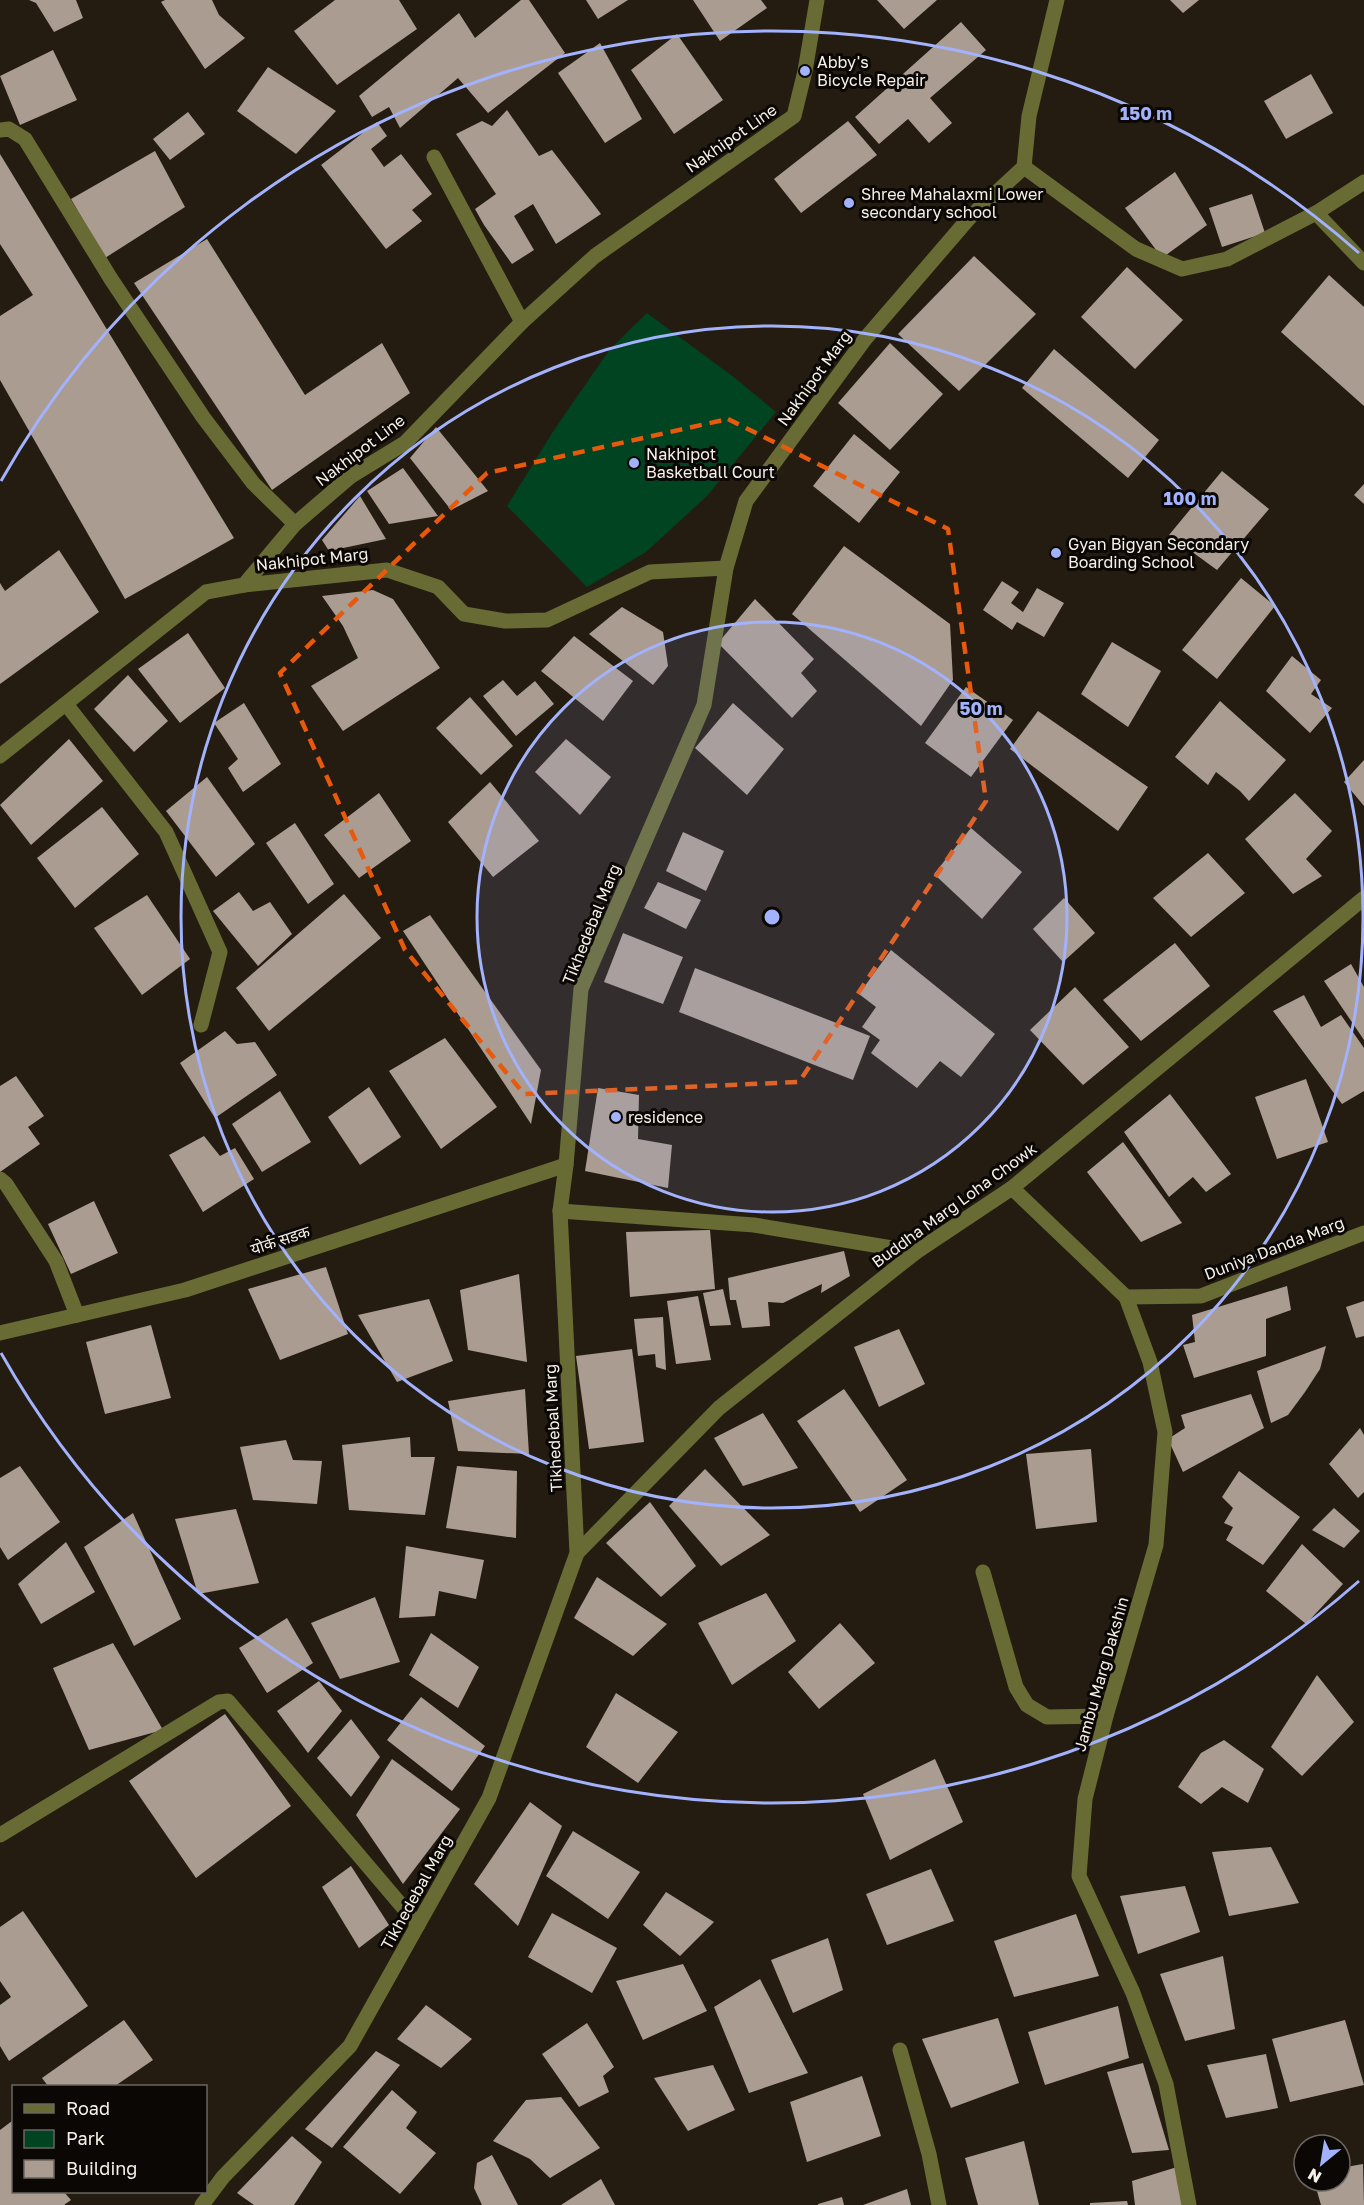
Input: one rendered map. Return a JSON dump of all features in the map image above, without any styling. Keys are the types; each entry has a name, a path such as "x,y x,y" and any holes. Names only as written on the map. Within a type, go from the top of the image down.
{"street":[{"name":"Nakhipot Line","path":"244,585 295,524 351,476 405,443 522,322 595,256 794,116 805,71 817,0"},
{"path":"1057,0 1029,116 1024,167 1136,249 1182,269 1227,259 1316,213 1364,182"},
{"path":"0,130 9,129 25,139 111,279 203,417 253,483 295,524"},
{"path":"434,158 522,322"},
{"name":"Nakhipot Marg","path":"244,585 387,570 438,588 464,614 505,621 548,620 650,572 726,568 746,501 865,339 970,218 1024,167"},
{"path":"1316,213 1364,263"},
{"name":"Tikhedebal Marg","path":"202,2205 223,2177 350,2046 489,1798 577,1553 560,1211 581,989 704,705 726,568"},
{"path":"0,756 207,592 244,585"},
{"path":"66,704 166,832 220,952 201,1025"},
{"name":"Buddha Marg Loha Chowk","path":"577,1553 719,1408 916,1252 1012,1188 1364,898"},
{"name":"योर्क सडक","path":"0,1333 184,1290 566,1165"},
{"path":"0,1179 6,1184 56,1262 77,1315"},
{"name":"Jambu Marg Dakshin","path":"1012,1188 1126,1297 1150,1362 1165,1432 1156,1545 1106,1716 1085,1799 1079,1876 1133,1993 1166,2085 1189,2205"},
{"path":"560,1211 754,1225 916,1252"},
{"name":"Duniya Danda Marg","path":"1126,1297 1201,1296 1364,1233"},
{"path":"983,1572 1016,1687 1026,1705 1047,1717 1106,1716"},
{"path":"0,1835 219,1702 228,1701 418,1925"},
{"path":"900,2050 939,2205"}],"highlighted area":[{"path":"728,419 948,529 986,801 799,1082 524,1094 405,950 280,673 487,473"}],"green space":[{"name":"Nakhipot Basketball Court","path":"647,313 735,378 776,412 707,496 646,552 587,587 507,506 554,430 610,349"}],"building":[{"path":"29,0 76,0 83,18 54,32 36,3"},
{"path":"165,0 212,0 219,15 245,38 205,69 161,2"},
{"path":"335,0 399,0 417,29 337,85 294,31"},
{"path":"521,0 529,0 565,53 488,113 458,78 400,128 389,107 372,117 359,96 459,13 475,38"},
{"path":"586,0 628,0 598,19"},
{"path":"693,0 761,0 767,8 720,41"},
{"path":"877,0 937,0 904,29"},
{"path":"1170,0 1199,0 1183,13"},
{"path":"961,22 986,50 930,98 952,123 929,143 908,119 879,144 855,117"},
{"path":"677,34 723,100 674,134 631,70"},
{"path":"600,43 642,119 605,143 558,73"},
{"path":"53,50 77,100 20,125 0,76"},
{"path":"268,67 336,111 296,154 237,111"},
{"path":"1311,74 1333,113 1286,139 1264,101"},
{"path":"507,110 539,156 552,150 601,214 556,244 533,204 514,216 534,250 512,264 475,209 496,194 456,134 482,121 492,126"},
{"path":"188,112 205,134 170,160 153,139"},
{"path":"848,121 877,155 801,213 774,179"},
{"path":"377,122 387,136 371,149 384,167 401,154 432,194 412,210 422,221 386,249 321,165"},
{"path":"155,151 185,207 105,258 71,199"},
{"path":"0,154 234,538 125,599 0,380 0,316 33,295 0,244"},
{"path":"1175,172 1207,225 1162,258 1125,208"},
{"path":"1252,194 1265,233 1222,247 1209,208"},
{"path":"207,239 305,395 382,343 410,393 272,490 134,283"},
{"path":"974,256 1036,314 959,391 898,334"},
{"path":"1127,267 1183,320 1135,369 1081,317"},
{"path":"1329,275 1364,307 1364,406 1281,332"},
{"path":"890,343 943,394 890,450 838,403"},
{"path":"1054,349 1159,440 1128,478 1022,388"},
{"path":"436,427 488,491 451,510 410,458"},
{"path":"854,434 900,472 859,523 813,486"},
{"path":"403,468 438,516 389,524 367,491"},
{"path":"1222,471 1269,509 1217,570 1169,535"},
{"path":"1364,484 1364,504 1354,495"},
{"path":"360,496 386,539 329,551 322,540"},
{"path":"844,546 950,624 953,680 921,726 792,614"},
{"path":"59,550 99,612 0,684 0,583 5,591"},
{"path":"1241,578 1275,606 1217,679 1182,650"},
{"path":"1002,581 1019,592 1011,603 1023,612 1037,588 1064,603 1044,637 1017,622 1012,630 983,610"},
{"path":"373,590 393,599 440,668 343,731 311,686 358,658 343,626 322,596"},
{"path":"755,599 814,659 801,673 817,691 792,718 718,643"},
{"path":"622,607 663,632 668,666 653,685 589,634"},
{"path":"188,633 225,688 180,723 138,669"},
{"path":"574,636 633,681 603,721 541,671"},
{"path":"1112,642 1161,671 1128,727 1081,694"},
{"path":"1292,656 1321,680 1311,694 1332,708 1310,733 1266,691"},
{"path":"128,675 168,721 134,752 94,709"},
{"path":"503,680 517,696 535,681 554,704 516,736 483,696"},
{"path":"966,687 1013,720 971,777 925,743"},
{"path":"470,697 513,746 481,775 436,728"},
{"path":"1220,701 1286,760 1249,801 1216,772 1208,785 1175,757"},
{"path":"244,703 281,764 243,792 228,768 238,759 214,723"},
{"path":"733,703 784,749 747,795 695,748"},
{"path":"1038,711 1148,787 1118,831 1010,749"},
{"path":"69,739 103,781 31,845 0,805"},
{"path":"566,739 611,777 580,815 535,772"},
{"path":"1364,760 1364,806 1344,782"},
{"path":"207,777 255,844 216,877 166,811"},
{"path":"490,782 539,841 493,877 448,822"},
{"path":"379,793 411,841 359,878 324,835"},
{"path":"1295,793 1332,831 1306,859 1322,876 1293,894 1245,839"},
{"path":"102,807 139,854 75,908 37,858"},
{"path":"295,823 334,884 308,904 266,843"},
{"path":"971,828 1022,872 982,919 934,874"},
{"path":"683,832 724,851 706,891 666,871"},
{"path":"1208,853 1245,893 1191,937 1153,898"},
{"path":"658,882 701,900 686,929 644,908"},
{"path":"239,892 253,911 270,902 292,934 258,966 213,911"},
{"path":"344,894 381,938 269,1031 236,988"},
{"path":"147,895 190,959 142,995 94,928"},
{"path":"1064,898 1095,933 1063,962 1033,929"},
{"path":"430,915 541,1070 531,1124 403,931"},
{"path":"623,933 683,957 663,1004 604,982"},
{"path":"1175,943 1210,986 1141,1041 1103,1000"},
{"path":"891,950 995,1034 961,1077 940,1061 917,1088 871,1053 880,1040 862,1027 876,1007 859,994"},
{"path":"1351,964 1364,987 1364,1040 1324,981"},
{"path":"695,968 870,1036 853,1080 679,1012"},
{"path":"1075,987 1129,1047 1083,1085 1030,1030"},
{"path":"1304,995 1321,1027 1341,1015 1364,1048 1364,1091 1342,1104 1273,1011"},
{"path":"225,1031 237,1044 255,1042 277,1075 215,1118 180,1063"},
{"path":"445,1038 497,1107 441,1149 389,1071"},
{"path":"16,1076 44,1116 28,1127 40,1144 0,1172 0,1086"},
{"path":"1306,1079 1328,1142 1277,1159 1255,1097"},
{"path":"369,1087 401,1137 360,1165 328,1117"},
{"name":"residence","path":"598,1088 639,1095 638,1139 672,1145 668,1188 585,1171"},
{"path":"280,1091 311,1142 262,1172 232,1124"},
{"path":"1170,1094 1231,1174 1206,1192 1193,1177 1169,1197 1124,1132"},
{"path":"204,1136 220,1156 235,1148 254,1179 203,1212 169,1155"},
{"path":"1123,1142 1182,1223 1141,1242 1087,1172"},
{"path":"94,1201 118,1253 71,1274 48,1224"},
{"path":"710,1230 715,1289 630,1297 626,1232"},
{"path":"844,1251 850,1276 821,1293 822,1284 783,1303 768,1302 770,1326 742,1328 736,1300 730,1300 728,1278"},
{"path":"326,1267 348,1334 280,1360 248,1289"},
{"path":"519,1274 527,1362 468,1350 460,1290"},
{"path":"1287,1286 1291,1310 1266,1319 1266,1356 1194,1378 1183,1345 1195,1342 1192,1315"},
{"path":"723,1289 731,1325 710,1326 703,1293"},
{"path":"698,1296 711,1360 676,1364 667,1301"},
{"path":"429,1299 453,1361 397,1382 358,1315"},
{"path":"1364,1301 1364,1336 1356,1338 1346,1307"},
{"path":"663,1317 666,1370 656,1367 655,1354 638,1356 634,1319"},
{"path":"151,1325 171,1398 105,1414 86,1342"},
{"path":"899,1329 925,1384 879,1407 854,1347"},
{"path":"1326,1346 1320,1369 1305,1392 1288,1415 1271,1423 1257,1371"},
{"path":"632,1349 644,1442 589,1449 576,1356"},
{"path":"525,1389 529,1454 458,1451 448,1401"},
{"path":"844,1389 907,1480 860,1512 797,1421"},
{"path":"1251,1394 1264,1428 1183,1472 1168,1439 1185,1428 1181,1415"},
{"path":"763,1413 798,1468 743,1486 714,1438"},
{"path":"1360,1428 1364,1435 1364,1492 1358,1498 1329,1464"},
{"path":"410,1437 411,1457 435,1457 425,1515 349,1510 342,1445"},
{"path":"286,1440 293,1460 322,1461 317,1504 253,1500 240,1447"},
{"path":"1091,1449 1097,1522 1036,1529 1026,1454"},
{"path":"20,1466 60,1522 8,1560 0,1547 0,1478"},
{"path":"457,1466 517,1471 516,1538 446,1528"},
{"path":"705,1469 770,1535 721,1566 669,1506"},
{"path":"1239,1471 1300,1517 1263,1565 1226,1540 1233,1527 1224,1523 1233,1508 1222,1497"},
{"path":"650,1502 696,1566 661,1597 606,1543"},
{"path":"1334,1508 1360,1531 1344,1548 1312,1530"},
{"path":"236,1509 259,1583 198,1594 175,1519"},
{"path":"133,1513 181,1619 134,1646 84,1547"},
{"path":"66,1542 95,1592 41,1624 18,1584"},
{"path":"1302,1544 1343,1584 1306,1624 1266,1591"},
{"path":"406,1546 484,1560 476,1599 439,1591 435,1616 399,1618"},
{"path":"597,1577 667,1624 633,1656 574,1618"},
{"path":"766,1593 796,1641 732,1685 698,1623"},
{"path":"375,1597 400,1662 340,1679 311,1623"},
{"path":"287,1618 313,1663 267,1693 239,1648"},
{"path":"840,1623 875,1663 819,1709 788,1672"},
{"path":"431,1633 479,1667 458,1708 409,1675"},
{"path":"113,1643 163,1730 89,1750 53,1668"},
{"path":"1317,1675 1354,1722 1302,1776 1271,1747"},
{"path":"319,1681 342,1711 308,1753 277,1711"},
{"path":"616,1693 678,1732 638,1783 586,1747"},
{"path":"421,1697 485,1746 452,1791 387,1740"},
{"path":"225,1714 291,1806 196,1878 129,1781"},
{"path":"351,1719 380,1757 351,1797 317,1758"},
{"path":"1224,1740 1264,1769 1248,1803 1222,1787 1201,1804 1178,1787 1201,1753"},
{"path":"392,1759 460,1809 403,1884 356,1815"},
{"path":"935,1759 963,1822 890,1860 863,1794"},
{"path":"530,1802 562,1826 518,1926 474,1884"},
{"path":"573,1831 640,1872 608,1919 546,1876"},
{"path":"1271,1847 1299,1903 1229,1916 1212,1852"},
{"path":"351,1866 389,1925 359,1948 322,1887"},
{"path":"931,1869 954,1921 887,1945 866,1894"},
{"path":"1185,1886 1200,1932 1138,1954 1120,1896"},
{"path":"666,1892 714,1922 680,1956 643,1925"},
{"path":"23,1911 88,2006 9,2061 0,2046 0,2005 11,1997 0,1981 0,1927"},
{"path":"552,1913 617,1948 592,1993 528,1957"},
{"path":"1076,1914 1099,1976 1014,1997 994,1941"},
{"path":"828,1938 843,1990 793,2013 771,1960"},
{"path":"1223,1956 1235,2029 1185,2041 1160,1974"},
{"path":"683,1964 707,2011 643,2040 616,1981"},
{"path":"760,1979 808,2073 749,2093 714,2007"},
{"path":"426,2005 472,2039 441,2068 397,2039"},
{"path":"1118,2006 1129,2058 1045,2085 1028,2032"},
{"path":"998,2018 1019,2083 951,2108 922,2039"},
{"path":"124,2020 153,2060 116,2085 47,2085 42,2078"},
{"path":"1345,2020 1364,2085 1290,2102 1272,2039"},
{"path":"587,2023 614,2067 603,2076 609,2092 579,2107 542,2054"},
{"path":"376,2051 400,2065 332,2148 305,2129"},
{"path":"1266,2054 1278,2108 1226,2118 1207,2065"},
{"path":"1143,2063 1169,2150 1132,2153 1107,2072"},
{"path":"713,2065 735,2110 688,2131 654,2078"},
{"path":"862,2076 881,2136 807,2162 790,2102"},
{"path":"392,2090 417,2112 406,2128 436,2153 400,2194 343,2147"},
{"path":"561,2097 600,2148 550,2178 530,2159 493,2141 526,2100"},
{"path":"12,2121 12,2193 65,2193 71,2200 64,2205 0,2205 0,2130"},
{"path":"292,2136 322,2162 294,2205 254,2205 237,2193"},
{"path":"1024,2141 1039,2205 978,2205 965,2158"},
{"path":"492,2155 518,2205 482,2205 474,2188 477,2163"},
{"path":"1363,2164 1364,2205 1321,2205 1318,2193 1352,2193 1352,2166"},
{"path":"1177,2167 1182,2205 1135,2205 1132,2181"},
{"path":"601,2179 615,2205 561,2205"},
{"path":"907,2189 911,2205 863,2205"},
{"path":"842,2197 844,2205 818,2205 818,2204"},
{"path":"1127,2201 1128,2205 1090,2205 1090,2203"}],"place":[{"name":"Abby's Bicycle Repair","path":"805,71"},
{"name":"Shree Mahalaxmi Lower secondary school","path":"849,203"},
{"name":"Nakhipot Basketball Court","path":"634,463"},
{"name":"Gyan Bigyan Secondary Boarding School","path":"1056,553"},
{"name":"residence","path":"616,1117"}]}
